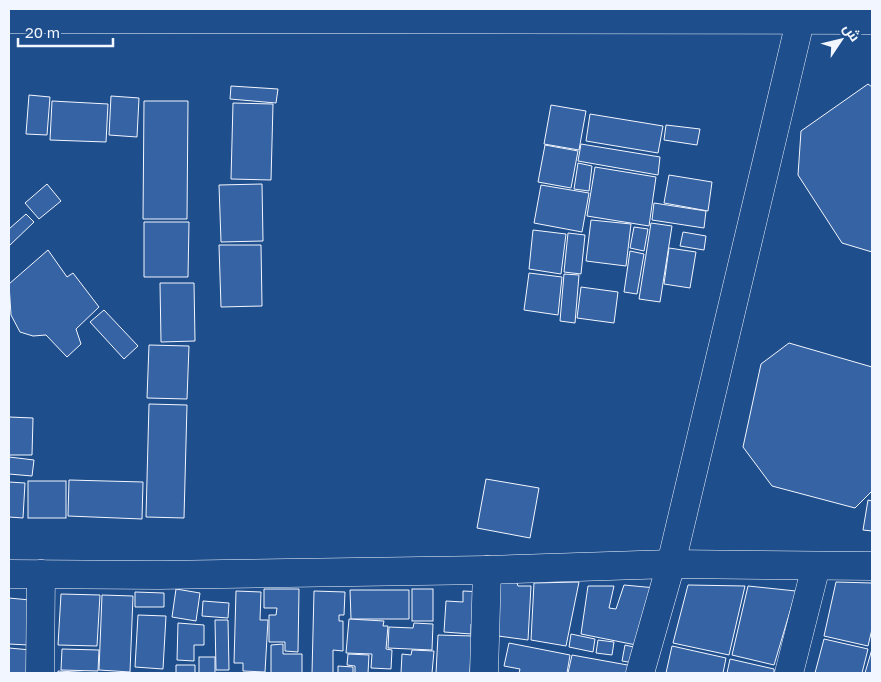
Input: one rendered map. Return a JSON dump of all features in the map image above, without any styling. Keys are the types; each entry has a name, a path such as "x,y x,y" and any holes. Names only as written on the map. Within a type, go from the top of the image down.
{"street":[{"path":"640,673 671,564 802,14"},
{"path":"9,19 218,15 802,14 872,20"},
{"path":"9,574 159,575 487,570 671,564 872,566"},
{"path":"788,673 816,566"},
{"path":"484,673 487,570"},
{"path":"40,673 41,574"}],"building":[{"path":"868,84 872,87 872,252 842,243 798,175 801,131"},
{"path":"231,86 278,89 276,103 230,99"},
{"path":"29,95 50,97 47,135 26,134"},
{"path":"111,96 139,98 137,137 109,135"},
{"path":"52,101 108,104 106,142 50,140"},
{"path":"144,101 188,101 187,219 143,219"},
{"path":"233,103 273,104 271,180 231,179"},
{"path":"551,105 586,111 579,150 544,144"},
{"path":"590,114 663,126 658,153 586,141"},
{"path":"666,125 700,129 697,145 664,140"},
{"path":"581,144 660,157 658,175 578,161"},
{"path":"545,145 578,151 571,188 538,182"},
{"path":"578,163 592,166 589,191 574,189"},
{"path":"595,167 656,177 649,226 587,216"},
{"path":"669,175 712,182 708,211 664,203"},
{"path":"47,184 61,201 39,219 25,203"},
{"path":"262,184 263,241 221,242 219,185"},
{"path":"541,185 589,193 582,232 534,223"},
{"path":"654,203 706,211 704,228 652,220"},
{"path":"26,214 34,222 9,246 9,229"},
{"path":"591,220 631,224 626,266 586,261"},
{"path":"144,222 189,222 188,277 144,277"},
{"path":"651,223 672,226 660,302 639,299"},
{"path":"634,227 648,229 644,251 630,248"},
{"path":"533,230 566,234 561,274 529,269"},
{"path":"683,232 706,236 704,250 680,246"},
{"path":"568,233 585,235 581,274 564,272"},
{"path":"219,245 261,245 262,306 221,307"},
{"path":"669,248 696,252 690,288 664,284"},
{"path":"48,250 67,277 73,273 99,307 76,329 81,344 67,357 46,335 33,336 20,332 11,315 9,284"},
{"path":"630,251 644,254 637,294 624,292"},
{"path":"529,273 562,277 558,315 524,310"},
{"path":"564,274 579,275 575,323 560,321"},
{"path":"160,283 194,283 195,341 161,342"},
{"path":"581,287 618,292 614,323 577,318"},
{"path":"104,310 138,346 124,359 90,322"},
{"path":"789,343 872,367 872,491 855,508 772,486 743,447 761,364"},
{"path":"149,345 189,346 187,399 147,398"},
{"path":"149,404 187,405 184,518 146,517"},
{"path":"9,417 33,418 32,455 9,455"},
{"path":"9,457 34,460 32,476 9,474"},
{"path":"486,479 539,488 530,538 477,528"},
{"path":"69,480 143,482 142,519 68,516"},
{"path":"28,481 66,481 66,518 28,518"},
{"path":"9,482 25,483 23,518 9,517"},
{"path":"868,500 872,501 872,531 863,530"},
{"path":"498,576 515,577 518,586 531,586 528,640 498,636"},
{"path":"579,582 566,646 531,640 534,583"},
{"path":"836,582 872,583 872,629 868,646 824,636"},
{"path":"624,585 656,588 641,646 581,634 588,586 614,586 609,608 616,609"},
{"path":"688,585 745,586 729,655 673,643"},
{"path":"748,586 796,591 774,665 732,655"},
{"path":"176,589 200,593 196,621 172,617"},
{"path":"264,589 299,589 298,652 285,651 285,642 269,642 269,615 276,615 277,608 264,608"},
{"path":"412,589 433,589 433,621 412,621"},
{"path":"350,590 409,590 409,619 351,619"},
{"path":"236,591 261,592 260,620 268,620 265,672 243,671 243,663 234,663"},
{"path":"314,591 345,592 344,615 339,615 339,621 343,621 343,651 333,650 333,673 312,673"},
{"path":"463,591 484,592 483,625 471,624 471,634 444,632 446,601 463,602"},
{"path":"135,592 164,593 164,607 135,607"},
{"path":"61,594 100,595 97,646 58,645"},
{"path":"102,595 133,596 130,672 99,670"},
{"path":"9,598 30,600 28,645 9,644"},
{"path":"203,601 229,603 228,618 202,616"},
{"path":"138,615 166,616 163,669 135,667"},
{"path":"349,619 384,621 383,626 388,626 386,649 392,650 391,669 371,668 372,654 346,653"},
{"path":"215,620 228,620 229,670 216,670"},
{"path":"178,623 204,625 204,645 194,645 194,661 177,660"},
{"path":"414,623 433,624 432,650 388,648 389,627 413,628"},
{"path":"571,634 595,639 593,652 569,647"},
{"path":"438,635 473,636 483,653 471,652 470,673 436,673"},
{"path":"824,639 868,649 862,673 815,673"},
{"path":"598,640 614,642 612,655 596,653"},
{"path":"509,643 570,655 567,673 519,673 520,669 504,666"},
{"path":"283,644 283,654 302,654 302,673 271,673 271,645"},
{"path":"625,645 642,649 640,664 622,661"},
{"path":"672,646 726,658 723,673 666,673"},
{"path":"9,648 31,650 29,673 9,673"},
{"path":"62,649 99,650 98,671 61,670"},
{"path":"872,649 872,673 865,673"},
{"path":"412,650 434,651 432,673 401,673 402,654 411,655"},
{"path":"348,654 369,655 368,673 355,673 355,666 347,665"},
{"path":"572,655 633,666 631,673 568,673"},
{"path":"199,657 215,657 215,673 199,673"},
{"path":"730,659 774,669 774,673 727,673"},
{"path":"176,665 195,665 195,673 176,673"},
{"path":"338,666 353,667 353,673 338,673"},
{"path":"58,671 94,673 58,673"}]}
